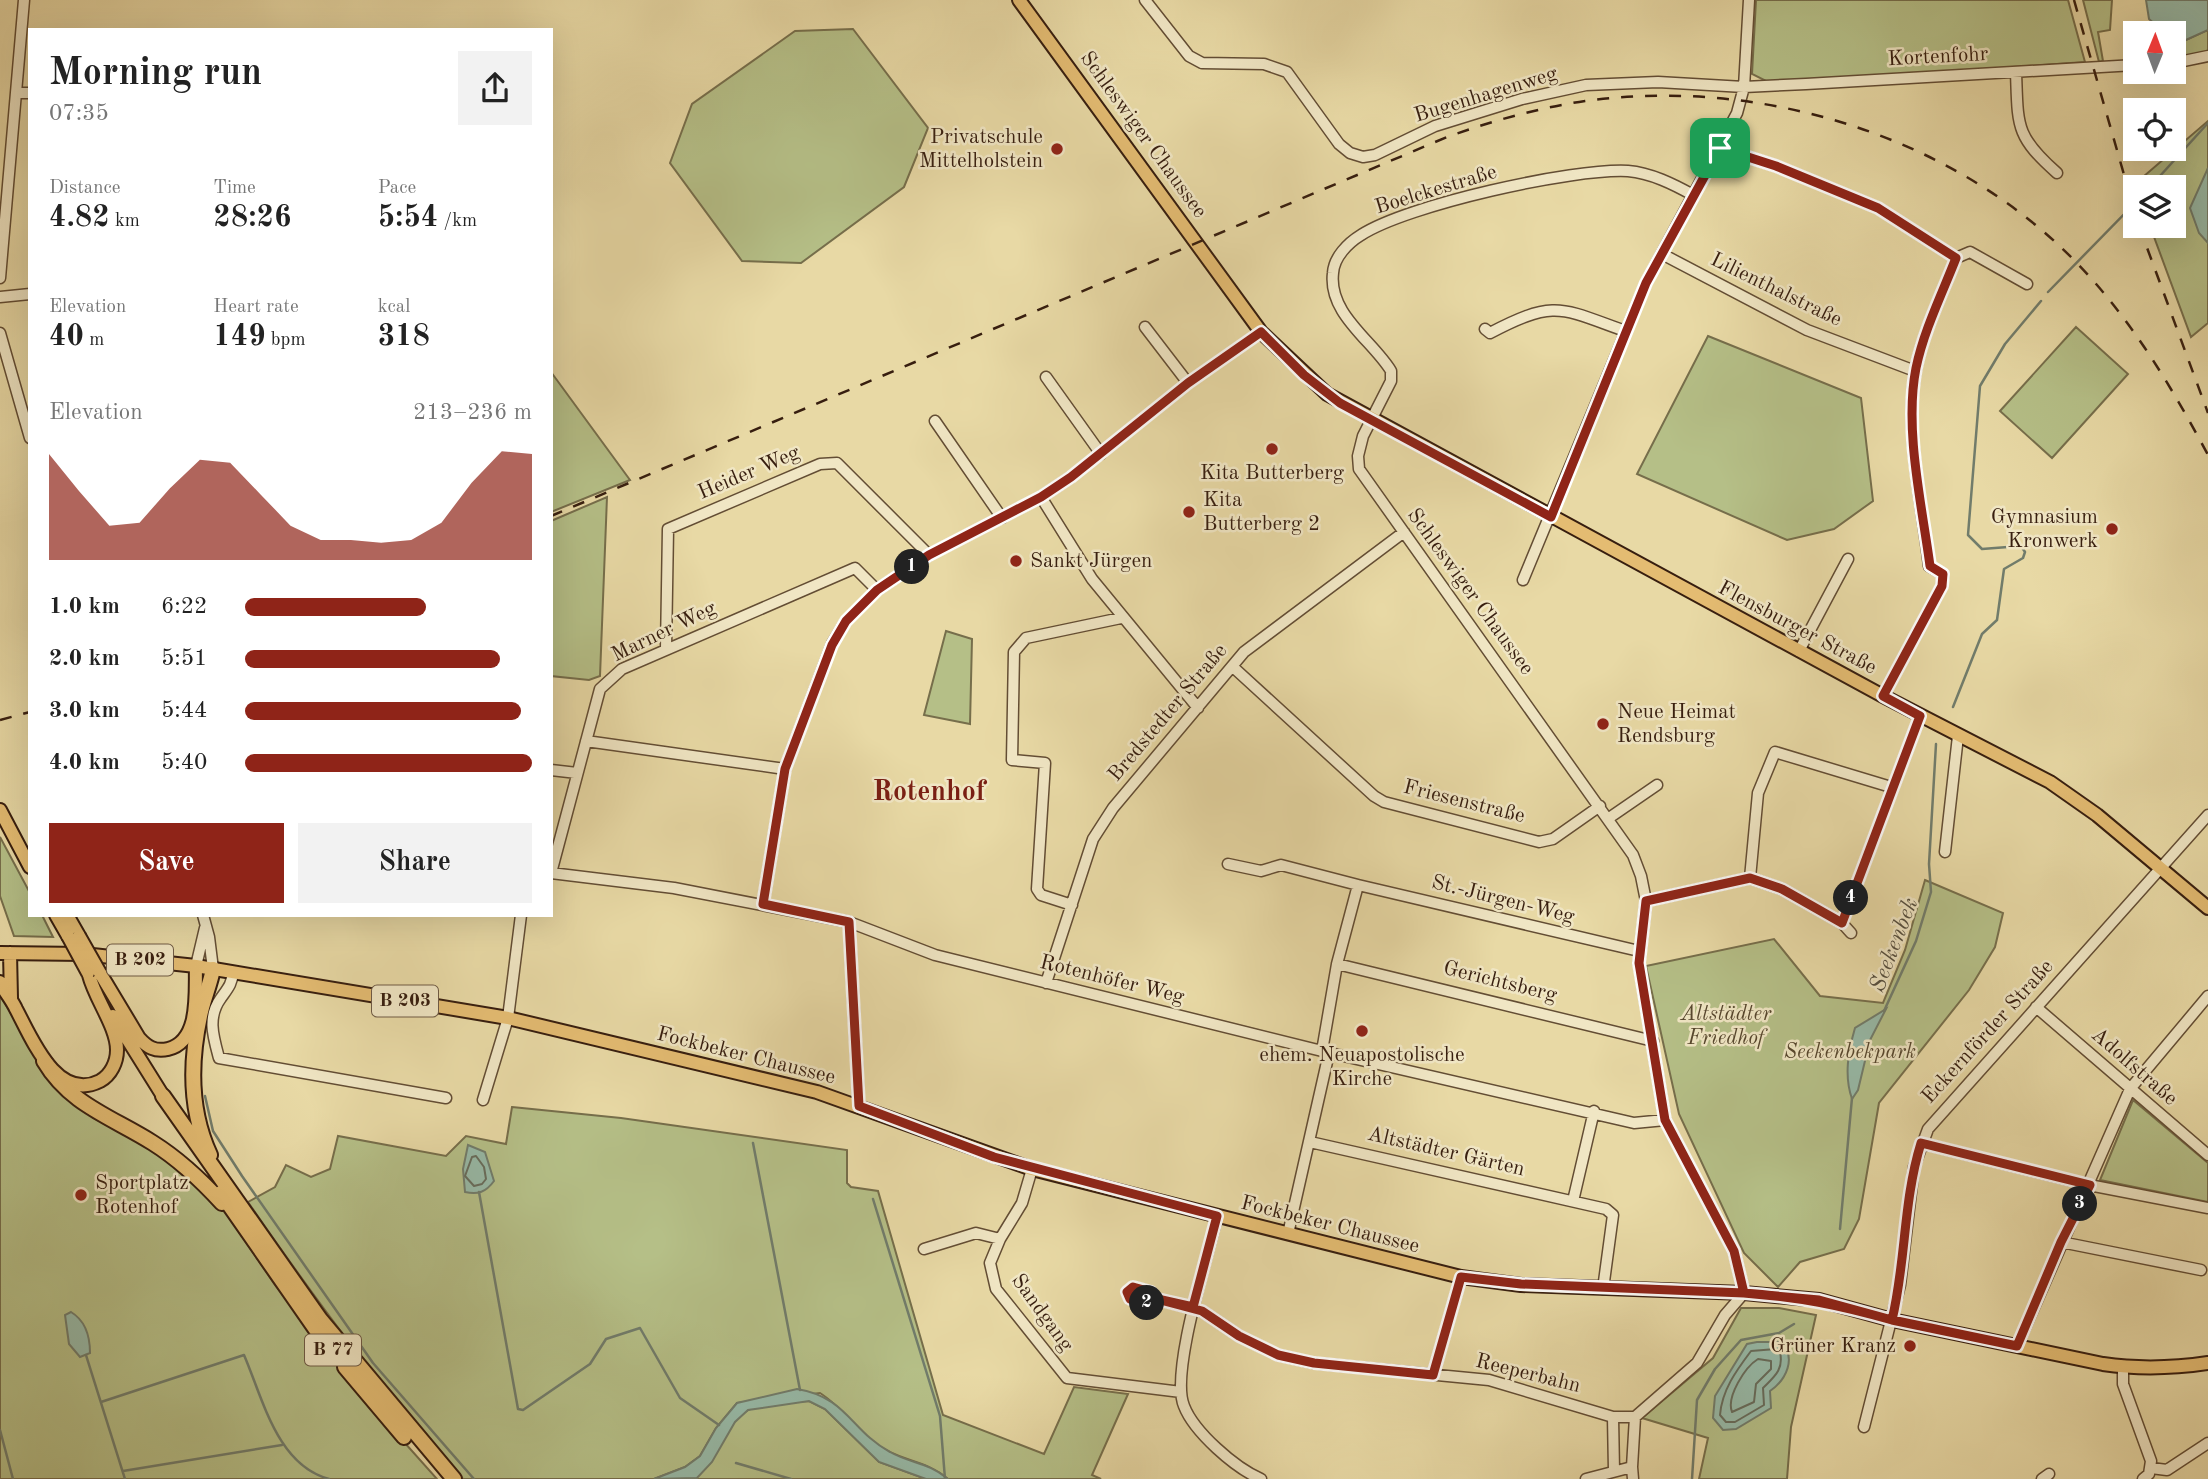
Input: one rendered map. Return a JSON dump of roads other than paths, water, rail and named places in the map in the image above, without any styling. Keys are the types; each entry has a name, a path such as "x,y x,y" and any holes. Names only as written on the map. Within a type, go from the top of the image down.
{"highway":[{"path":"213,968 199,1018 194,1092 207,1148 236,1210"},
{"path":"44,1061 68,1093 186,1166 236,1210"},
{"name":"B 77","path":"163,1096 236,1210 368,1396 442,1479"},
{"name":"B 77","path":"236,1210 355,1364 454,1479"}],"main road":[{"name":"Schleswiger Chaussee","path":"1019,0 1261,332 1327,394 1371,419"},
{"name":"Flensburger Straße","path":"1371,419 1920,716 2050,782 2162,868 2208,908"},
{"path":"0,810 28,863"},
{"path":"18,843 28,856"},
{"name":"B 77","path":"58,917 73,936 163,1096"},
{"path":"68,917 73,936"},
{"path":"5,953 11,999"},
{"name":"Fockbeker Chaussee","path":"5,953 83,954 213,968 508,1018 804,1089 1032,1168 1461,1277 1521,1284 1744,1293 1819,1300 1892,1320"},
{"path":"92,974 139,1038 153,1049 163,1050 175,1047 188,1034 196,966"},
{"path":"0,984 11,999 44,1061 59,1075 76,1084 99,1082 113,1067 116,1041 95,997 92,974"},
{"name":"B 203","path":"1892,1320 2123,1367 2208,1363"}],"street":[{"path":"0,278 24,0"},
{"name":"Bugenhagenweg","path":"1145,0 1189,56 1202,63 1264,64 1287,72 1339,144 1350,153 1363,157 1375,155 1435,126 1522,99 1587,85 1658,82 1744,86"},
{"path":"1523,580 1625,331 1661,254 1737,113 1744,86 1749,0"},
{"path":"2186,61 2208,56"},
{"name":"Kortenfohr","path":"1744,86 2123,66"},
{"path":"2016,72 2022,133 2030,149 2057,173"},
{"path":"16,93 28,93"},
{"path":"1720,148 1776,166 1878,208 1956,258"},
{"name":"Boelckestraße","path":"1371,419 1391,381 1391,371 1348,317 1334,289 1333,273 1342,252 1362,234 1431,208 1578,174 1631,171 1655,177 1693,195"},
{"path":"1883,696 1942,586 1943,574 1930,566 1912,414 1915,371 1922,345 1956,258 1970,252 2027,284"},
{"name":"Lilienthalstraße","path":"1661,254 1807,330 1915,371"},
{"path":"0,297 28,294"},
{"path":"1485,329 1490,333 1530,314 1559,309 1579,312 1625,331"},
{"path":"1145,327 1188,383"},
{"path":"763,904 785,769 832,645 846,621 877,590 929,555 1041,497 1101,454 1188,383 1261,332"},
{"path":"0,333 0,343 28,432"},
{"path":"1046,377 1101,454"},
{"name":"Schleswiger Chaussee","path":"1371,419 1359,446 1359,469 1609,818 1633,855 1642,876 1646,901 1639,951 1665,1120 1734,1251 1744,1293"},
{"path":"935,421 1002,518"},
{"name":"Heider Weg","path":"666,648 668,528 820,464 836,463 929,555"},
{"path":"1041,497 1071,549 1121,618 1198,708"},
{"name":"Bredstedter Straße","path":"1046,983 1093,839 1113,808 1252,644 1404,532"},
{"path":"1799,651 1848,559"},
{"name":"Marner Weg","path":"553,865 600,689 622,669 855,568 877,590"},
{"path":"1072,905 1041,895 1037,889 1045,763 1012,760 1014,652 1026,638 1121,618"},
{"name":"Friesenstraße","path":"1233,667 1374,796 1384,802 1539,842 1553,839 1600,806"},
{"path":"1842,923 1891,787 1920,716"},
{"path":"1945,852 1958,736"},
{"path":"586,741 785,769"},
{"path":"1750,878 1758,793 1775,752 1891,787"},
{"path":"553,770 577,773"},
{"path":"1609,818 1657,785"},
{"name":"Eckernförder Straße","path":"1864,1427 1900,1285 1914,1167 1921,1143 1947,1104 2208,815"},
{"name":"St.-Jürgen-Weg","path":"1228,864 1262,871 1281,865 1639,951"},
{"name":"Rotenhöfer Weg","path":"553,873 674,888 849,922 935,955 1325,1052 1594,1111 1634,1123 1654,1124 1665,1120"},
{"path":"1646,901 1750,878 1782,889 1842,923 1851,933"},
{"path":"1288,1234 1310,1142 1337,964 1358,885"},
{"path":"203,917 213,968"},
{"path":"483,1100 508,1018 522,917"},
{"path":"849,922 859,1106"},
{"path":"196,966 205,929"},
{"name":"Gerichtsberg","path":"1337,964 1653,1041"},
{"path":"233,972 229,988 213,1016 212,1031 219,1058 446,1098"},
{"path":"2017,1346 2130,1089 2208,996"},
{"name":"Adolfstraße","path":"2036,1007 2130,1089 2206,1148"},
{"path":"1573,1201 1594,1111"},
{"name":"Altstädter Gärten","path":"1310,1142 1606,1209 1613,1215 1603,1289"},
{"path":"1921,1143 2090,1185 2208,1208"},
{"name":"Sandgang","path":"1032,1168 1022,1203 1000,1239 990,1263 996,1289 1067,1378 1181,1392"},
{"path":"1217,1216 1193,1307 1181,1392 1183,1406 1224,1455 1261,1479"},
{"path":"924,1249 976,1233 1000,1239"},
{"path":"2061,1242 2201,1270"},
{"path":"1433,1375 1461,1277"},
{"path":"1633,1479 1635,1417 1697,1363 1726,1315 1744,1293"},
{"name":"Reeperbahn","path":"1153,1298 1193,1307 1239,1336 1278,1355 1314,1363 1489,1380 1613,1417 1635,1417"},
{"path":"2123,1367 2123,1384 2151,1468"},
{"path":"1613,1417 1614,1471"},
{"path":"2151,1468 2167,1470 2208,1443"},
{"path":"1586,1479 1632,1467"},
{"path":"2143,1479 2151,1468"}],"water":[{"path":"2146,0 2208,0 2208,30 2186,40 2186,21 2149,19"},
{"path":"2208,168 2208,243 2199,233 2190,208"},
{"path":"1886,1009 1870,1040 1858,1090 1852,1099 1848,1064 1855,1028"},
{"path":"468,1145 485,1152 494,1181 478,1193 465,1192 463,1169"},
{"path":"71,1312 84,1324 89,1341 90,1353 80,1357 69,1344 65,1315"},
{"path":"1781,1342 1788,1355 1788,1368 1781,1381 1770,1391 1771,1408 1736,1429 1723,1430 1713,1418 1715,1396 1747,1344"},
{"path":"797,1389 827,1399 877,1444 898,1456 933,1469 948,1479 926,1479 879,1462 825,1409 809,1401 748,1410 735,1422 712,1462 697,1478 654,1479 685,1467 700,1456 716,1428 737,1403"}],"waterway":[{"name":"Seekenbek","path":"2161,175 2208,123"},
{"name":"Seekenbek","path":"2048,292 2123,215"},
{"name":"Seekenbek","path":"1953,707 1982,634 1997,620 2004,569 2023,558 2025,552 2021,546 1982,549 1968,535 1980,386 2005,344 2041,301"},
{"name":"Seekenbek","path":"1884,1011 1916,941 1931,892 1929,864 1936,744"},
{"path":"205,1096 213,1131 373,1363 474,1479"},
{"name":"Seekenbek","path":"1840,1229 1852,1098"},
{"path":"753,1143 800,1390"},
{"path":"479,1192 518,1409 523,1410 590,1364 606,1339 640,1328 680,1398 719,1425"},
{"path":"873,1199 940,1416 945,1479"},
{"name":"Seekenbek","path":"1692,1479 1697,1400 1715,1369 1741,1340 1779,1333 1794,1324"},
{"path":"86,1355 125,1479"},
{"path":"101,1402 244,1355 266,1410 284,1445 296,1460 329,1479"},
{"path":"0,1430 13,1479"},
{"path":"123,1471 282,1445"},
{"path":"736,1463 791,1479"}],"railway":[{"path":"2074,0 2124,175"},
{"path":"553,515 1447,137 1550,107 1585,101 1651,96 1717,98 1783,107 1847,124 1910,148 1969,178 2024,215 2094,281 2148,352 2208,455"},
{"path":"2143,238 2208,413"},
{"path":"0,720 28,713"}],"place":[{"name":"Privatschule Mittelholstein","path":"1057,149"},
{"name":"Kita Butterberg","path":"1272,449"},
{"name":"Kita Butterberg 2","path":"1189,512"},
{"name":"Gymnasium Kronwerk","path":"2112,529"},
{"name":"Sankt Jürgen","path":"1016,561"},
{"name":"Neue Heimat Rendsburg","path":"1603,724"},
{"name":"ehem. Neuapostolische Kirche","path":"1362,1031"},
{"name":"Sportplatz Rotenhof","path":"81,1195"},
{"name":"Grüner Kranz","path":"1910,1346"}],"district":[{"name":"Rotenhof","path":"929,793"}],"park label":[{"name":"Altstädter Friedhof","path":"1726,1026"},
{"name":"Seekenbekpark","path":"1850,1052"}]}
